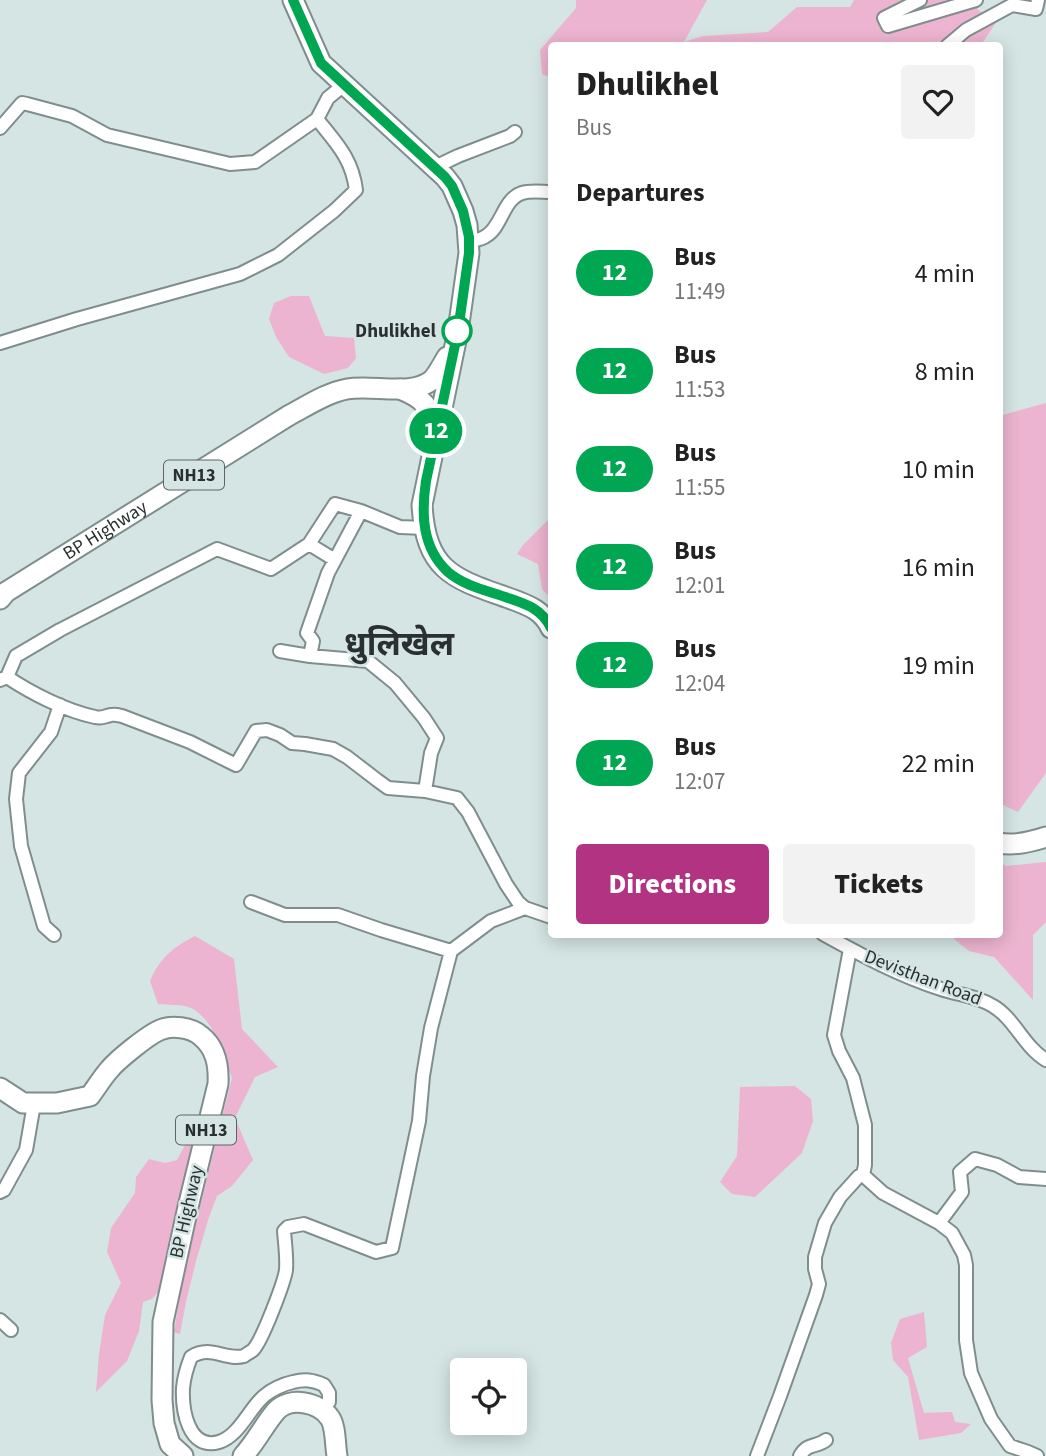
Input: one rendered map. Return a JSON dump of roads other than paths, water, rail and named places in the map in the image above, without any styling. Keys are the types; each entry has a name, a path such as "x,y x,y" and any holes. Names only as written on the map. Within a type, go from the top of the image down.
{"highway":[{"path":"293,0 321,63 435,167 452,186 467,225 468,264 458,331 422,505 424,528 432,552 449,573 468,584 533,607 548,621"},
{"name":"BP Highway","path":"0,599 6,592 328,394 360,387 420,387 435,377 458,331"},
{"path":"400,388 424,402 431,412 436,432"},
{"path":"1003,844 1046,837"},
{"name":"BP Highway","path":"34,1104 57,1103 90,1096 109,1069 142,1041 160,1030 179,1027 197,1032 208,1042 216,1056 218,1084 163,1322 164,1423 170,1444 183,1456"},
{"path":"0,1088 23,1103 34,1104"},
{"path":"243,1456 277,1409 297,1402 321,1409 331,1420 337,1456"}],"street":[{"path":"920,0 884,18 888,26 976,0"},
{"path":"952,42 966,30 1012,5 1036,9 1038,0"},
{"path":"0,128 22,103 72,116 107,135 230,164 255,162 317,119 328,98 345,85"},
{"path":"0,343 77,318 240,274 278,255 356,190 346,156 317,119"},
{"path":"435,167 515,132"},
{"path":"469,241 482,239 489,234 515,196 527,192 548,192"},
{"path":"424,528 400,527 335,504 309,544 271,569 217,549 60,630 16,656 4,679 60,705 95,717 122,716 190,742 236,765 256,731 267,730 292,743 333,749 348,757 388,788 425,791 457,798 468,812 518,902 525,908 548,916"},
{"path":"310,656 313,641 307,633 328,573 361,511"},
{"path":"309,544 335,560"},
{"path":"280,651 368,661 395,683 437,738 431,753 425,791"},
{"path":"54,935 44,926 21,846 16,799 19,773 51,732 60,705"},
{"path":"251,902 285,915 338,915 451,951"},
{"path":"321,1409 329,1402 329,1393 324,1385 308,1380 290,1382 264,1396 234,1432 218,1442 209,1443 195,1436 185,1416 183,1390 191,1357 203,1351 245,1356 253,1351 280,1292 286,1270 284,1231 288,1227 304,1224 376,1252 392,1248 419,1121 431,1028 451,951 491,921 525,908"},
{"name":"Devisthan Road","path":"830,938 897,972 942,989 977,998 995,1007 1038,1055 1046,1059"},
{"path":"850,949 834,1035 853,1078 865,1125 863,1175"},
{"path":"1,1194 26,1150 34,1104"},
{"path":"939,1223 962,1192 960,1172 975,1159 997,1165 1019,1177 1046,1179"},
{"path":"863,1175 883,1193 939,1223 951,1233 964,1255 966,1265 966,1340 971,1374 997,1430 1010,1446 1037,1456"},
{"path":"757,1456 817,1295 819,1284 815,1257 825,1223 841,1197 859,1176 863,1175"},
{"path":"0,1320 11,1330"},
{"path":"800,1456 804,1449 826,1440"}],"place":[{"name":"Dhulikhel","path":"457,331"}],"district":[{"name":"धुलिखेल","path":"399,644"}]}
